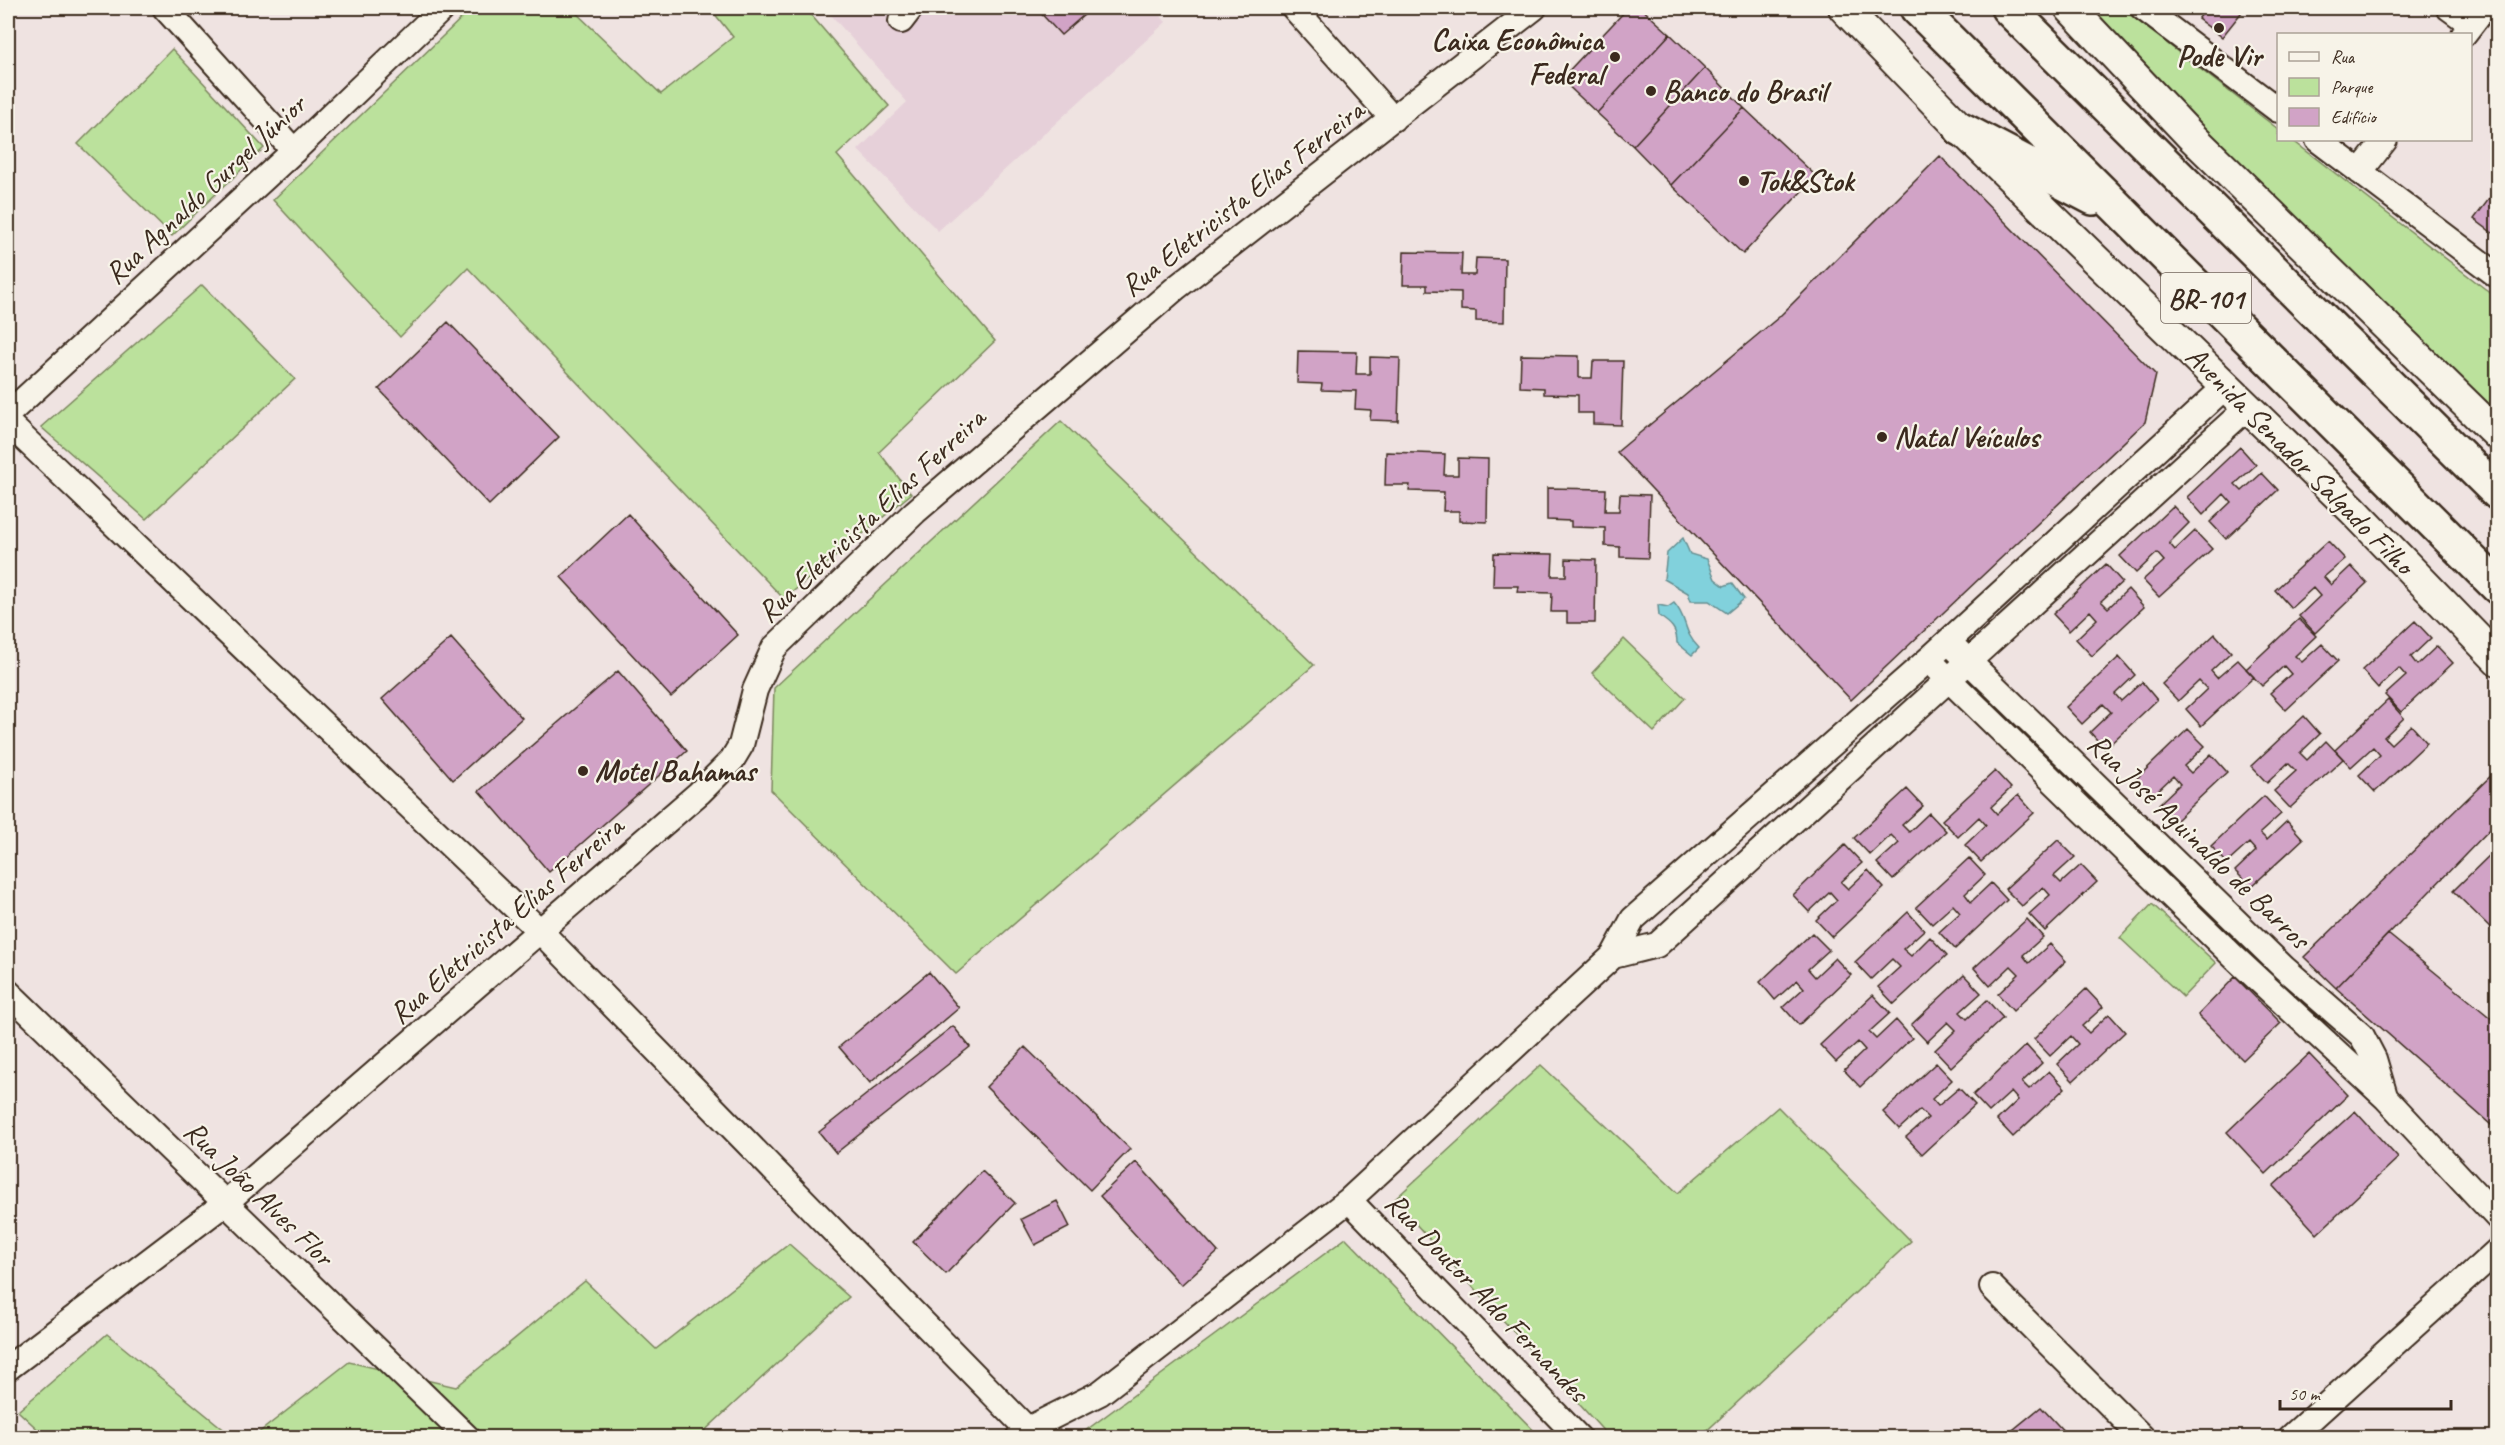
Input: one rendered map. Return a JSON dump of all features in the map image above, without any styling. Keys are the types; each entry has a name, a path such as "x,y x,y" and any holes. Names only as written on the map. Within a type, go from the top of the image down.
{"highway":[{"name":"Avenida Senador Salgado Filho","path":"1917,8 2498,587"},
{"name":"BR-101","path":"2008,8 2498,494"},
{"path":"1961,129 2119,211"},
{"path":"2473,563 2498,614"}],"main road":[{"name":"Avenida Senador Salgado Filho","path":"1844,8 1961,129 2353,510 2498,660"},
{"path":"2070,8 2190,135 2498,435"}],"street":[{"path":"165,8 294,151"},
{"name":"Rua Agnaldo Gurgel Júnior","path":"8,414 294,151 443,8"},
{"path":"1294,8 1393,118"},
{"name":"Rua Eletricista Elias Ferreira","path":"8,1368 224,1204 542,932 699,793 732,760 746,732 762,672 781,639 915,512 1082,366 1177,287 1534,8"},
{"path":"2143,8 2277,109"},
{"path":"2449,8 2473,22"},
{"path":"2319,141 2497,275"},
{"path":"2360,172 2384,141"},
{"path":"8,423 542,932 1027,1435 1100,1393 1349,1200 1613,956 1633,919 1948,642 2226,386"},
{"path":"1613,956 1657,945 2248,407"},
{"name":"Rua José Aguinaldo de Barros","path":"1948,642 2253,938 2362,1036 2374,1059 2386,1098"},
{"name":"Rua José Aguinaldo de Barros","path":"1929,659 2236,959 2386,1098 2498,1218"},
{"path":"2236,959 2253,938"},
{"name":"Rua João Alves Flor","path":"8,992 224,1204 468,1437"},
{"name":"Rua Doutor Aldo Fernandes","path":"1349,1200 1579,1437"},
{"path":"2290,1437 2498,1250"},
{"path":"1992,1287 2143,1437"}],"shaded area":[{"path":"825,8 1153,8 1166,22 938,231 858,150 907,102"}],"green space":[{"path":"472,8 571,8 661,94 733,37 710,8 805,8 889,106 837,155 995,341 879,452 911,494 784,599 468,268 400,337 273,200"},
{"path":"2063,8 2121,8 2277,128 2277,141 2293,141 2497,298 2497,426"},
{"path":"172,49 264,148 172,236 78,144"},
{"path":"202,285 295,379 146,519 41,427"},
{"path":"1061,421 1314,665 956,974 771,790 774,688"},
{"path":"1624,639 1685,698 1654,732 1592,673"},
{"path":"2152,904 2216,963 2183,997 2120,938"},
{"path":"1541,1065 1678,1193 1778,1107 1911,1241 1700,1437 1609,1437 1394,1200"},
{"path":"1346,1238 1540,1437 1077,1437"},
{"path":"789,1244 849,1297 698,1437 252,1438 349,1362 456,1387 585,1281 656,1349"},
{"path":"107,1334 233,1437 46,1437 18,1411"}],"water":[{"path":"1683,538 1690,554 1707,559 1715,579 1724,586 1732,583 1744,599 1727,613 1709,601 1691,601 1688,593 1664,579 1667,553"},
{"path":"1674,603 1690,636 1699,648 1692,655 1677,643 1672,627 1659,616 1658,605 1668,607"}],"building":[{"path":"1036,8 1092,8 1061,35"},
{"name":"Caixa Econômica Federal","path":"1628,8 1641,8 1670,34 1597,113 1561,79"},
{"name":"Pode Vir","path":"2207,8 2245,8 2222,37 2198,19"},
{"name":"Banco do Brasil","path":"1670,34 1705,68 1633,146 1597,113"},
{"path":"1705,68 1744,108 1671,185 1633,146"},
{"name":"Tok&Stok","path":"1744,108 1816,176 1743,254 1671,185"},
{"name":"Natal Veículos","path":"1940,156 2156,375 2145,422 1851,700 1617,452 1779,317"},
{"path":"2498,187 2498,237 2474,219"},
{"path":"1404,252 1462,253 1461,275 1475,275 1476,258 1505,259 1504,322 1476,321 1476,311 1461,310 1461,292 1427,291 1427,285 1403,285"},
{"path":"448,322 559,437 489,505 379,389"},
{"path":"1298,351 1357,352 1356,374 1370,374 1370,357 1400,358 1398,421 1370,420 1371,410 1355,409 1356,391 1321,390 1322,384 1297,383"},
{"path":"1521,355 1579,356 1579,378 1592,378 1593,361 1623,361 1621,425 1593,424 1593,413 1578,413 1578,395 1544,394 1544,388 1520,387"},
{"path":"2240,447 2256,465 2235,484 2242,491 2262,473 2278,490 2226,539 2210,522 2231,502 2224,494 2203,515 2187,497"},
{"path":"1386,452 1445,454 1444,475 1458,475 1458,458 1488,459 1487,522 1459,521 1459,511 1443,511 1444,492 1409,491 1410,485 1385,485"},
{"path":"1547,488 1606,489 1605,511 1619,511 1620,494 1650,495 1648,558 1620,557 1620,547 1605,546 1605,528 1571,527 1571,521 1547,520"},
{"path":"2173,506 2189,523 2169,543 2175,550 2195,531 2212,549 2159,597 2143,580 2164,561 2157,553 2136,573 2120,556"},
{"path":"628,514 738,635 671,697 561,577"},
{"path":"2328,541 2345,559 2324,577 2331,585 2351,566 2367,583 2315,633 2299,616 2320,596 2313,588 2291,608 2275,590"},
{"path":"1494,553 1553,554 1552,576 1566,576 1566,559 1596,560 1595,623 1567,623 1567,612 1551,612 1552,593 1517,592 1518,586 1493,586"},
{"path":"2106,564 2122,582 2101,601 2108,608 2128,589 2144,607 2092,656 2076,639 2097,619 2090,611 2069,631 2053,614"},
{"path":"2299,619 2316,636 2295,656 2302,662 2322,644 2338,661 2286,710 2270,693 2291,674 2284,666 2262,686 2246,669"},
{"path":"2415,621 2431,638 2411,657 2417,665 2437,646 2453,663 2401,712 2385,695 2406,676 2399,668 2378,688 2362,670"},
{"path":"2215,634 2231,652 2211,671 2217,678 2238,660 2254,677 2201,726 2186,709 2207,689 2199,681 2178,701 2162,684"},
{"path":"451,638 522,718 453,780 382,699"},
{"path":"2119,657 2135,675 2115,694 2121,701 2142,682 2157,700 2105,749 2090,732 2111,712 2103,704 2082,724 2066,707"},
{"name":"Motel Bahamas","path":"618,671 687,751 549,872 479,791"},
{"path":"2388,700 2404,718 2384,737 2391,744 2411,725 2427,743 2375,792 2359,775 2380,755 2373,747 2351,767 2335,750"},
{"path":"2304,716 2320,734 2300,753 2307,760 2326,741 2343,759 2290,808 2274,791 2296,771 2288,763 2267,783 2251,766"},
{"path":"2188,729 2205,746 2184,766 2191,773 2211,754 2227,772 2175,821 2159,804 2180,784 2173,776 2152,796 2136,779"},
{"path":"2498,769 2498,821 2336,988 2304,957"},
{"path":"1995,771 2011,788 1991,807 1997,814 2018,795 2034,813 1981,862 1965,845 1986,825 1979,817 1958,837 1942,820"},
{"path":"1907,789 1923,806 1902,825 1909,832 1929,813 1946,831 1893,880 1877,863 1899,843 1891,835 1870,855 1854,838"},
{"path":"2264,796 2281,814 2260,833 2267,840 2287,821 2303,839 2251,887 2235,871 2256,851 2249,843 2227,863 2211,846"},
{"path":"2058,840 2075,857 2054,876 2061,883 2081,865 2097,882 2045,931 2029,914 2050,895 2043,887 2022,906 2005,889"},
{"path":"1845,845 1862,863 1841,882 1848,889 1868,870 1884,888 1832,937 1816,920 1837,900 1830,892 1809,912 1793,895"},
{"path":"2498,847 2498,935 2453,891"},
{"path":"1969,858 1985,875 1965,894 1971,902 1991,883 2007,900 1955,949 1939,932 1960,913 1953,905 1932,924 1916,907"},
{"path":"1908,912 1924,930 1903,949 1911,956 1930,937 1947,955 1894,1004 1878,987 1900,967 1892,959 1871,979 1855,962"},
{"path":"2027,919 2043,937 2023,955 2029,963 2050,944 2066,961 2013,1011 1998,994 2019,974 2011,966 1990,986 1974,968"},
{"path":"1812,933 1829,950 1808,969 1815,977 1835,958 1851,975 1799,1025 1783,1007 1804,988 1797,980 1775,1000 1760,982"},
{"path":"2388,934 2498,1024 2498,1131 2336,988"},
{"path":"929,972 959,1008 870,1083 839,1047"},
{"path":"1964,975 1981,993 1960,1012 1967,1019 1987,1000 2003,1018 1951,1067 1935,1050 1956,1030 1948,1022 1927,1042 1911,1025"},
{"path":"2235,977 2281,1023 2243,1060 2198,1015"},
{"path":"2086,989 2103,1007 2082,1026 2089,1033 2109,1014 2125,1032 2073,1081 2057,1064 2078,1044 2071,1036 2050,1056 2034,1039"},
{"path":"1873,995 1890,1013 1869,1032 1876,1039 1896,1020 1912,1038 1860,1087 1844,1070 1865,1050 1858,1042 1836,1062 1820,1045"},
{"path":"953,1026 970,1047 836,1153 819,1132"},
{"path":"2026,1045 2042,1063 2022,1082 2029,1089 2049,1071 2065,1088 2013,1137 1997,1120 2018,1100 2011,1092 1989,1112 1973,1095"},
{"path":"1025,1047 1130,1149 1090,1190 986,1087"},
{"path":"2309,1054 2348,1095 2266,1174 2227,1132"},
{"path":"1936,1063 1952,1080 1932,1099 1938,1106 1959,1088 1975,1105 1922,1154 1906,1137 1928,1118 1920,1110 1899,1129 1883,1112"},
{"path":"2355,1111 2398,1158 2317,1234 2273,1186"},
{"path":"1136,1162 1218,1252 1181,1285 1100,1196"},
{"path":"982,1171 1015,1203 946,1274 913,1242"},
{"path":"1057,1201 1070,1227 1035,1245 1021,1219"},
{"path":"2041,1407 2070,1438 2003,1438"}],"place":[{"name":"Pode Vir","path":"2219,28"},
{"name":"Caixa Econômica Federal","path":"1615,57"},
{"name":"Banco do Brasil","path":"1651,91"},
{"name":"Tok&Stok","path":"1744,181"},
{"name":"Natal Veículos","path":"1882,437"},
{"name":"Motel Bahamas","path":"583,771"}]}
